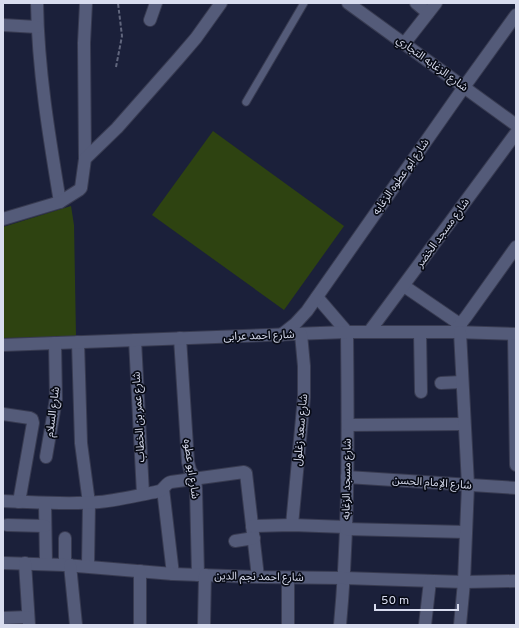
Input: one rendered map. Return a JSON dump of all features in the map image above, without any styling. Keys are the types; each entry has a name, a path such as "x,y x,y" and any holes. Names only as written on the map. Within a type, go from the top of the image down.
{"street":[{"path":"37,3 37,27 47,121 60,202"},
{"path":"3,218 60,202 81,188 85,159 84,43 86,3"},
{"path":"150,20 156,3"},
{"path":"85,159 117,128 178,59 196,38 221,3"},
{"name":"شارع الزغابه التجاري","path":"348,3 516,125"},
{"path":"404,44 432,8 416,3"},
{"name":"شارع ابو عطوه الزغابه","path":"281,335 295,324 307,311 516,15"},
{"path":"3,25 37,27"},
{"name":"شارع مسجد الخضر","path":"369,332 516,133"},
{"path":"460,625 464,582 468,485 458,330 516,248"},
{"path":"404,286 458,330"},
{"path":"317,297 347,332"},
{"name":"شارع احمد عرابى","path":"3,345 347,332 420,332 458,330 515,334"},
{"name":"شارع مسجد الزغابه","path":"340,625 346,528 348,425 347,332"},
{"path":"420,332 421,392"},
{"name":"شارع سعد زغلول","path":"292,525 304,397 304,366 301,334"},
{"path":"515,334 516,466"},
{"name":"شارع ابو عطوه","path":"180,338 188,462 195,479 196,489 204,625"},
{"name":"شارع عمر بن الخطاب","path":"135,340 143,494"},
{"path":"78,342 80,443 89,503 88,566"},
{"name":"شارع السلام","path":"46,457 57,389 55,343"},
{"path":"441,383 462,382"},
{"path":"3,414 30,418 32,419 33,423 19,502"},
{"path":"348,425 464,424"},
{"path":"3,501 45,503 101,502 160,491 169,482 245,472 258,577"},
{"name":"شارع الإمام الحسن","path":"347,477 516,488"},
{"path":"163,489 173,574"},
{"path":"45,503 46,564"},
{"path":"7,525 45,526"},
{"path":"252,526 292,525 466,532"},
{"path":"65,538 76,625"},
{"path":"236,541 254,538"},
{"name":"شارع احمد نجم الدين","path":"3,563 88,566 173,574 258,577 464,582 516,581"},
{"path":"3,618 28,621 25,563"},
{"path":"140,571 140,625"},
{"path":"288,578 288,625"},
{"path":"426,625 430,581"}],"lane":[{"path":"246,102 304,3"}],"path":[{"path":"116,67 122,36 118,3"}],"green space":[{"path":"213,131 344,226 284,310 152,215"},
{"path":"71,206 74,225 76,337 3,338 3,227"}]}
